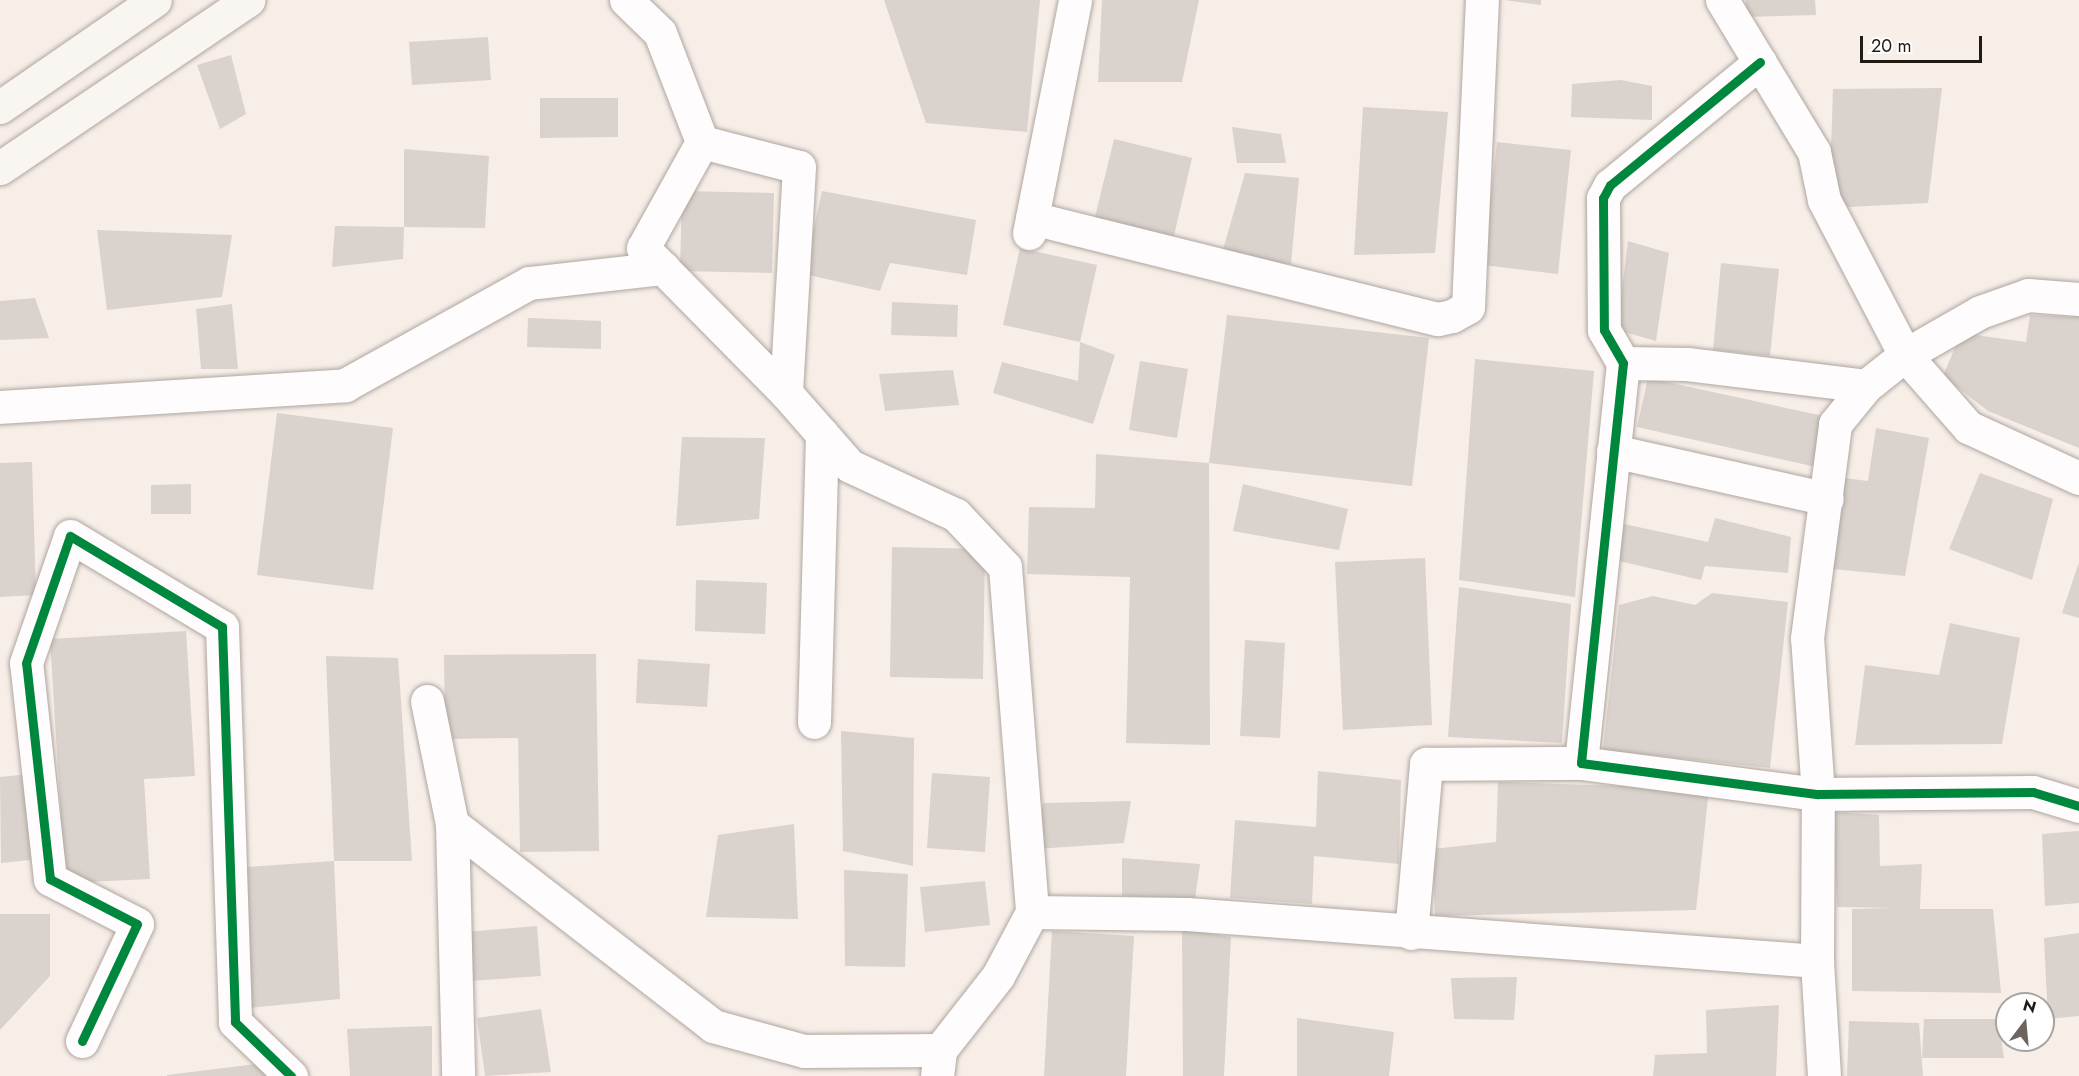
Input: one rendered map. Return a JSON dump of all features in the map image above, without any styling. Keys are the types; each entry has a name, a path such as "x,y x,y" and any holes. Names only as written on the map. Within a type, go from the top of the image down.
{"main road":[{"path":"0,107 155,0"},
{"path":"0,168 249,0"}],"street":[{"path":"626,0 660,33 702,142"},
{"path":"1075,0 1030,225 1438,320 1452,316 1468,307 1482,0"},
{"path":"1722,0 1814,152 1824,200 1905,355 1968,428 2079,478"},
{"path":"1581,763 1623,363 1604,330 1603,198 1610,184 1760,62"},
{"path":"452,824 713,1026 804,1051 938,1063 998,976 1032,912 1005,567 956,515 850,466 786,393 643,248 702,142"},
{"path":"702,142 799,167 786,393"},
{"path":"0,407 345,385 529,283 663,268"},
{"path":"1824,1076 1817,961 1818,794 1807,638 1835,424 1866,386 1905,355 2005,302 2028,295 2079,299"},
{"path":"1623,363 1687,364 1866,386"},
{"path":"814,722 822,434"},
{"path":"1612,451 1827,499"},
{"path":"82,1041 137,924 50,879 26,663 70,536 222,627 235,1022 291,1076"},
{"path":"427,700 452,824 458,1076"},
{"path":"1411,933 1426,764 1581,763 1818,794 2033,792 2079,806"},
{"path":"1032,912 1187,914 1411,933 1817,961"}],"building":[{"path":"884,0 1040,0 1027,132 926,123"},
{"path":"1102,0 1199,0 1182,82 1098,82"},
{"path":"1504,0 1541,0 1541,5"},
{"path":"1746,0 1815,0 1816,15 1746,17"},
{"path":"488,37 491,80 412,85 409,42"},
{"path":"231,55 246,114 220,129 197,65"},
{"path":"1621,80 1652,86 1652,120 1571,117 1572,84"},
{"path":"1942,88 1928,203 1829,208 1833,89"},
{"path":"540,98 618,98 618,137 540,138"},
{"path":"1363,107 1448,112 1435,253 1354,255"},
{"path":"1232,127 1281,134 1286,163 1237,163"},
{"path":"1114,139 1192,158 1173,240 1094,221"},
{"path":"1497,142 1571,150 1558,274 1483,265"},
{"path":"404,149 489,156 485,228 404,227"},
{"path":"1245,173 1299,178 1291,264 1220,260"},
{"path":"682,191 774,193 772,273 680,271"},
{"path":"822,191 976,220 967,275 890,263 880,291 804,274"},
{"path":"335,226 404,227 403,259 332,267"},
{"path":"97,230 232,235 222,297 107,310"},
{"path":"1628,241 1669,253 1656,341 1617,330"},
{"path":"1020,248 1097,265 1080,342 1003,325"},
{"path":"1721,263 1779,269 1770,356 1713,350"},
{"path":"35,298 49,338 0,340 0,301"},
{"path":"892,302 958,305 957,337 891,335"},
{"path":"232,304 238,369 201,369 196,309"},
{"path":"1227,315 1429,338 1412,486 1209,463"},
{"path":"2030,315 2079,317 2079,448 1988,411 1943,376 1961,333 2026,342"},
{"path":"528,318 601,321 601,349 527,347"},
{"path":"1080,342 1115,355 1093,424 993,393 1002,362 1078,381"},
{"path":"1475,359 1594,371 1575,597 1459,580"},
{"path":"1140,361 1188,369 1177,438 1129,430"},
{"path":"953,370 959,405 885,411 879,374"},
{"path":"1648,378 1828,417 1816,467 1637,427"},
{"path":"277,413 393,428 373,590 257,575"},
{"path":"1876,428 1929,438 1905,576 1832,569 1844,478 1868,481"},
{"path":"682,437 765,438 759,519 676,526"},
{"path":"1096,454 1209,463 1210,745 1126,743 1130,577 1027,574 1029,507 1095,508"},
{"path":"32,462 36,595 0,597 0,463"},
{"path":"1980,473 2053,499 2032,580 1949,549"},
{"path":"191,484 191,514 151,514 151,485"},
{"path":"1243,484 1348,509 1339,550 1233,531"},
{"path":"1715,518 1791,537 1788,573 1705,566 1701,580 1619,561 1624,524 1708,542"},
{"path":"892,547 985,549 983,679 890,677"},
{"path":"1425,558 1432,725 1343,730 1335,562"},
{"path":"2079,562 2079,618 2062,613"},
{"path":"696,580 767,583 765,634 695,631"},
{"path":"1459,587 1571,604 1562,743 1448,737"},
{"path":"1712,593 1788,602 1770,768 1603,750 1619,605 1653,596 1695,605"},
{"path":"1950,623 2020,638 2002,744 1855,745 1865,665 1939,675"},
{"path":"186,631 195,776 144,779 150,879 65,883 50,639"},
{"path":"1245,640 1285,643 1280,738 1240,736"},
{"path":"596,654 599,851 520,852 518,738 445,739 444,655"},
{"path":"326,656 398,658 412,861 334,861"},
{"path":"638,659 710,664 707,707 636,703"},
{"path":"841,731 914,738 913,866 843,851"},
{"path":"1318,771 1401,780 1399,864 1314,856 1312,904 1230,898 1235,820 1316,827"},
{"path":"932,773 990,777 985,852 927,848"},
{"path":"30,774 40,859 1,863 0,777"},
{"path":"1498,782 1709,789 1696,910 1435,916 1432,849 1496,842"},
{"path":"1131,801 1124,843 1036,849 1043,803"},
{"path":"1832,812 1879,815 1880,866 1922,864 1920,909 1993,909 2001,992 1852,991 1852,909 1893,908 1837,907"},
{"path":"794,824 798,919 706,917 718,835"},
{"path":"2079,831 2079,903 2045,906 2042,834"},
{"path":"1122,858 1200,864 1195,899 1122,896"},
{"path":"334,861 340,999 248,1008 246,867"},
{"path":"844,870 908,874 905,967 845,966"},
{"path":"985,881 990,925 925,932 920,887"},
{"path":"0,914 50,914 50,976 0,1030"},
{"path":"537,926 541,976 470,981 465,932"},
{"path":"1182,929 1231,937 1224,1076 1183,1076"},
{"path":"1052,931 1134,936 1126,1076 1044,1076"},
{"path":"2079,933 2079,1016 2055,1018 2055,992 2047,992 2044,938"},
{"path":"1517,977 1514,1020 1454,1019 1451,978"},
{"path":"1779,1005 1776,1076 1653,1076 1655,1055 1707,1053 1706,1010"},
{"path":"541,1009 551,1072 485,1076 477,1018"},
{"path":"1297,1018 1394,1032 1389,1076 1297,1076"},
{"path":"1924,1019 1995,1019 1995,1052 2003,1052 2004,1058 1922,1058"},
{"path":"1849,1021 1919,1023 1923,1076 1847,1076"},
{"path":"432,1026 432,1076 350,1076 347,1029"},
{"path":"265,1063 268,1076 167,1076 167,1075"}],"cycle path":[{"path":"1760,62 1610,185 1603,198 1604,330 1623,363 1581,763 1818,794 2033,792 2079,806"},
{"path":"82,1041 137,924 50,879 26,663 70,536 222,627 235,1022 291,1076"}]}
